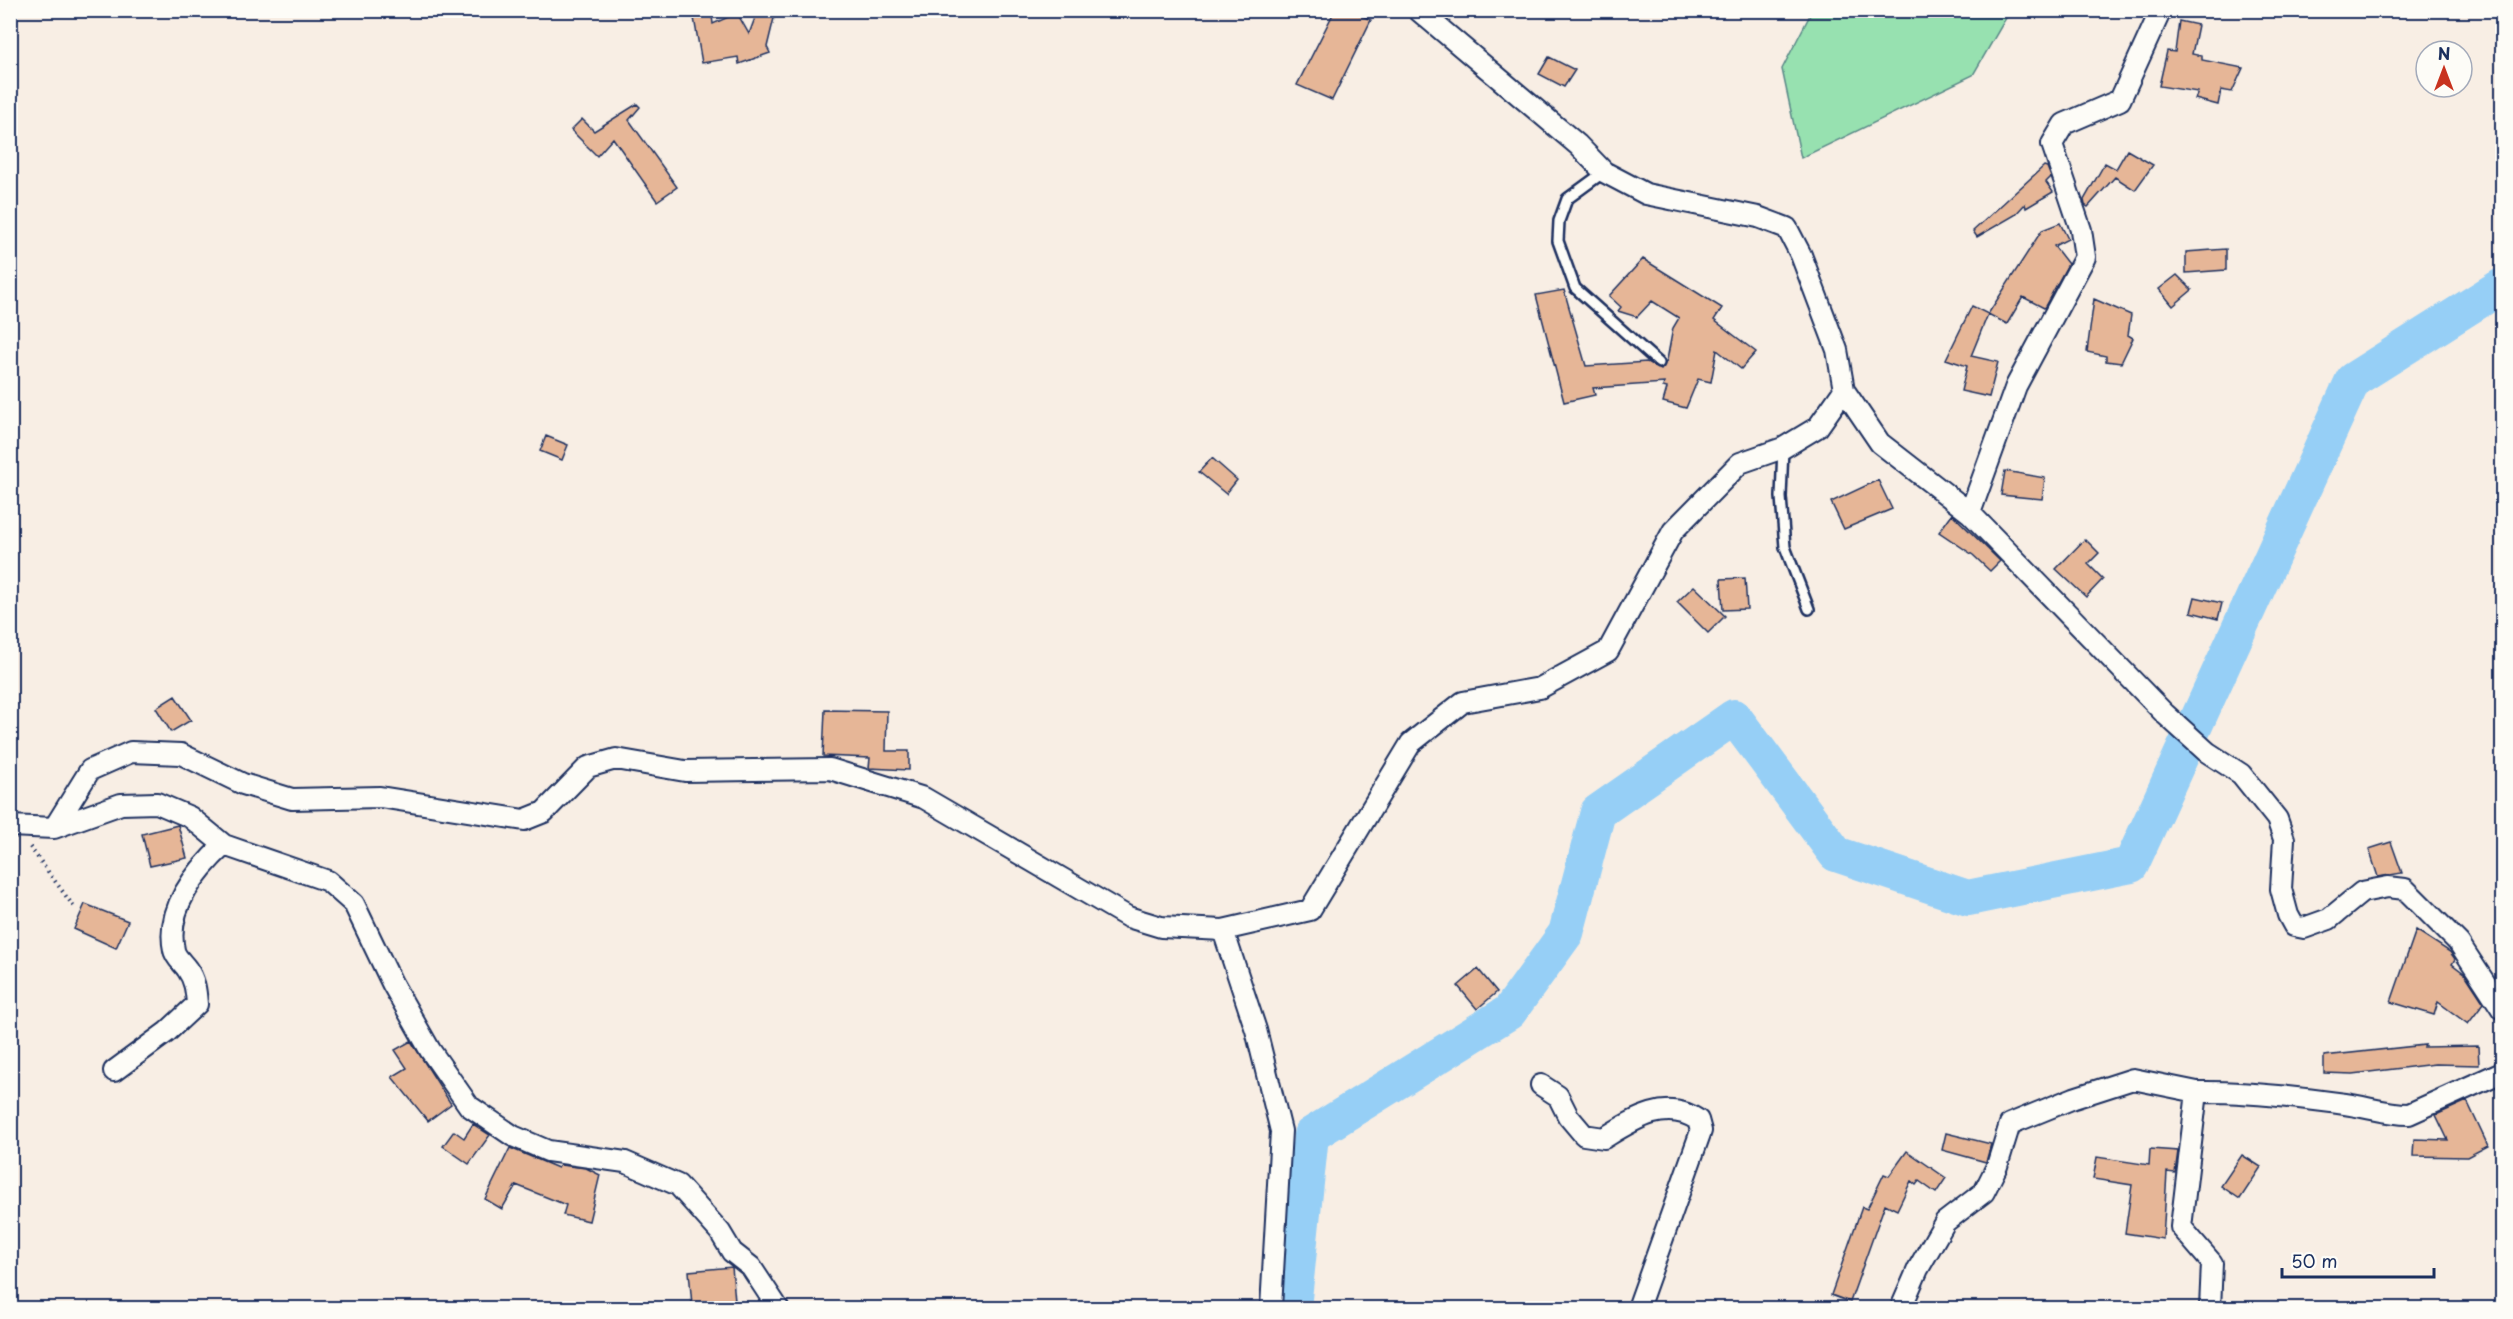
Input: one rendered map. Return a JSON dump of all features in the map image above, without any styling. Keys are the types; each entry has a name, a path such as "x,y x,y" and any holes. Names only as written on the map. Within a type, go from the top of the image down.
{"street":[{"path":"1419,10 1578,145 1604,172 1646,194 1758,217 1787,228 1801,255 1837,350 1844,390 1880,443 1970,513 2165,714 2208,752 2241,774 2277,819 2284,839 2282,889 2288,915 2294,926 2304,928 2329,919 2362,892 2388,887 2404,890 2459,943 2502,1009"},
{"path":"1970,513 2016,386 2085,257 2081,230 2052,144 2064,124 2120,100 2161,10"},
{"path":"54,828 90,770 131,752 181,754 243,784 292,799 380,797 524,820 544,812 588,767 616,759 685,771 830,770 924,798 1128,917 1161,927 1223,930 1310,910 1411,743 1463,702 1540,688 1608,651 1672,531 1740,463 1783,448 1818,427 1844,390"},
{"path":"10,826 54,828 120,804 157,803 190,817 224,845 328,881 354,904 392,983 430,1050 470,1106 513,1136 548,1151 625,1162 678,1185 720,1232 732,1252 752,1267 778,1308"},
{"path":"114,1071 167,1032 197,1004 196,987 174,952 173,924 187,886 200,868 224,845"},
{"path":"1223,930 1256,1030 1281,1131 1271,1308"},
{"path":"1901,1308 1918,1269 1945,1222 1984,1192 1997,1166 2010,1124 2074,1098 2133,1079 2197,1092 2231,1091 2317,1100 2409,1114 2502,1072"},
{"path":"1540,1085 1558,1096 1568,1116 1584,1135 1604,1138 1659,1110 1686,1112 1698,1120 1701,1131 1638,1308"},
{"path":"2197,1092 2181,1227 2212,1263 2210,1308"}],"lane":[{"path":"1604,172 1567,199 1559,221 1557,242 1575,288 1659,363"},
{"path":"1783,448 1781,497 1785,547 1809,609"}],"path":[{"path":"27,843 74,907"}],"green space":[{"path":"1812,11 2010,11 1973,75 1801,158 1782,69"}],"building":[{"path":"758,10 776,10 767,47 770,53 739,64 738,57 702,63 694,18 712,16 713,24 737,13 749,34"},
{"path":"1335,10 1350,10 1371,20 1332,100 1297,85"},
{"path":"2179,21 2198,25 2192,54 2202,56 2202,60 2243,68 2232,92 2221,90 2218,105 2195,99 2198,92 2159,86 2167,51 2175,52"},
{"path":"1549,57 1575,70 1564,87 1539,74"},
{"path":"637,104 640,107 629,120 677,187 657,201 613,138 597,156 571,130 582,119 594,131"},
{"path":"2127,150 2153,165 2135,190 2115,177 2088,207 2085,205 2084,200 2105,163 2116,169"},
{"path":"2044,166 2047,167 2051,177 2046,182 2053,192 2026,208 2025,204 2015,215 1977,237 1973,231"},
{"path":"2060,223 2068,239 2054,246 2068,264 2044,308 2023,297 2007,324 1988,314 2042,230"},
{"path":"2226,249 2226,270 2186,273 2186,252"},
{"path":"1643,259 1722,308 1714,320 1756,352 1741,369 1717,350 1711,382 1698,379 1686,408 1663,402 1667,388 1663,387 1664,383 1593,388 1595,395 1564,402 1536,295 1564,290 1586,366 1647,362 1661,370 1667,360 1673,328 1679,318 1652,301 1637,317 1618,311 1621,307 1609,296"},
{"path":"2177,275 2192,290 2173,306 2159,289"},
{"path":"2094,299 2131,315 2128,335 2133,338 2121,363 2106,361 2106,356 2087,352"},
{"path":"1972,306 1988,314 1971,356 1998,362 1989,397 1961,391 1967,366 1946,359"},
{"path":"546,436 568,445 562,460 540,451"},
{"path":"1212,458 1237,480 1226,494 1199,472"},
{"path":"2005,471 2045,478 2042,499 2001,495"},
{"path":"1878,480 1892,509 1844,529 1831,502"},
{"path":"1952,514 2000,561 1990,571 1973,555 1939,532"},
{"path":"2085,539 2099,553 2088,564 2103,579 2086,597 2056,569"},
{"path":"1745,578 1747,609 1723,610 1721,579"},
{"path":"1694,586 1725,616 1708,633 1677,602"},
{"path":"2195,597 2222,603 2218,619 2191,612"},
{"path":"175,696 191,720 171,732 156,708"},
{"path":"825,710 887,711 886,751 909,751 909,770 869,768 870,758 823,756"},
{"path":"178,825 187,858 150,866 142,834"},
{"path":"2391,842 2402,873 2378,877 2369,849"},
{"path":"85,904 128,921 116,948 74,929"},
{"path":"2416,930 2450,952 2455,959 2452,964 2465,974 2484,1003 2468,1024 2438,1002 2434,1015 2391,1002"},
{"path":"1478,969 1497,992 1477,1009 1458,986"},
{"path":"411,1041 451,1104 428,1121 392,1077 407,1068 395,1050"},
{"path":"2425,1045 2424,1047 2478,1046 2479,1065 2435,1064 2353,1074 2324,1073 2324,1056"},
{"path":"2467,1101 2488,1146 2467,1157 2413,1156 2414,1139 2448,1140 2436,1115"},
{"path":"473,1124 490,1135 469,1164 443,1146 454,1131 464,1138"},
{"path":"1946,1133 1991,1144 1986,1162 1942,1150"},
{"path":"510,1148 558,1168 560,1165 586,1168 600,1175 589,1221 563,1215 566,1205 516,1185 502,1209 485,1199"},
{"path":"2150,1149 2178,1151 2175,1173 2167,1172 2163,1239 2125,1233 2132,1185 2093,1179 2097,1157 2149,1165"},
{"path":"1907,1151 1946,1178 1936,1193 1919,1181 1916,1185 1911,1181 1897,1210 1885,1204 1850,1302 1831,1295 1862,1207 1867,1209 1884,1174 1889,1176"},
{"path":"2242,1155 2261,1167 2240,1199 2221,1186"},
{"path":"732,1267 735,1301 692,1305 689,1271"}],"waterway":[{"path":"1293,1308 1311,1135 1509,1012 1566,933 1598,812 1734,717 1836,854 1968,898 2131,865 2353,380 2502,286"}]}
